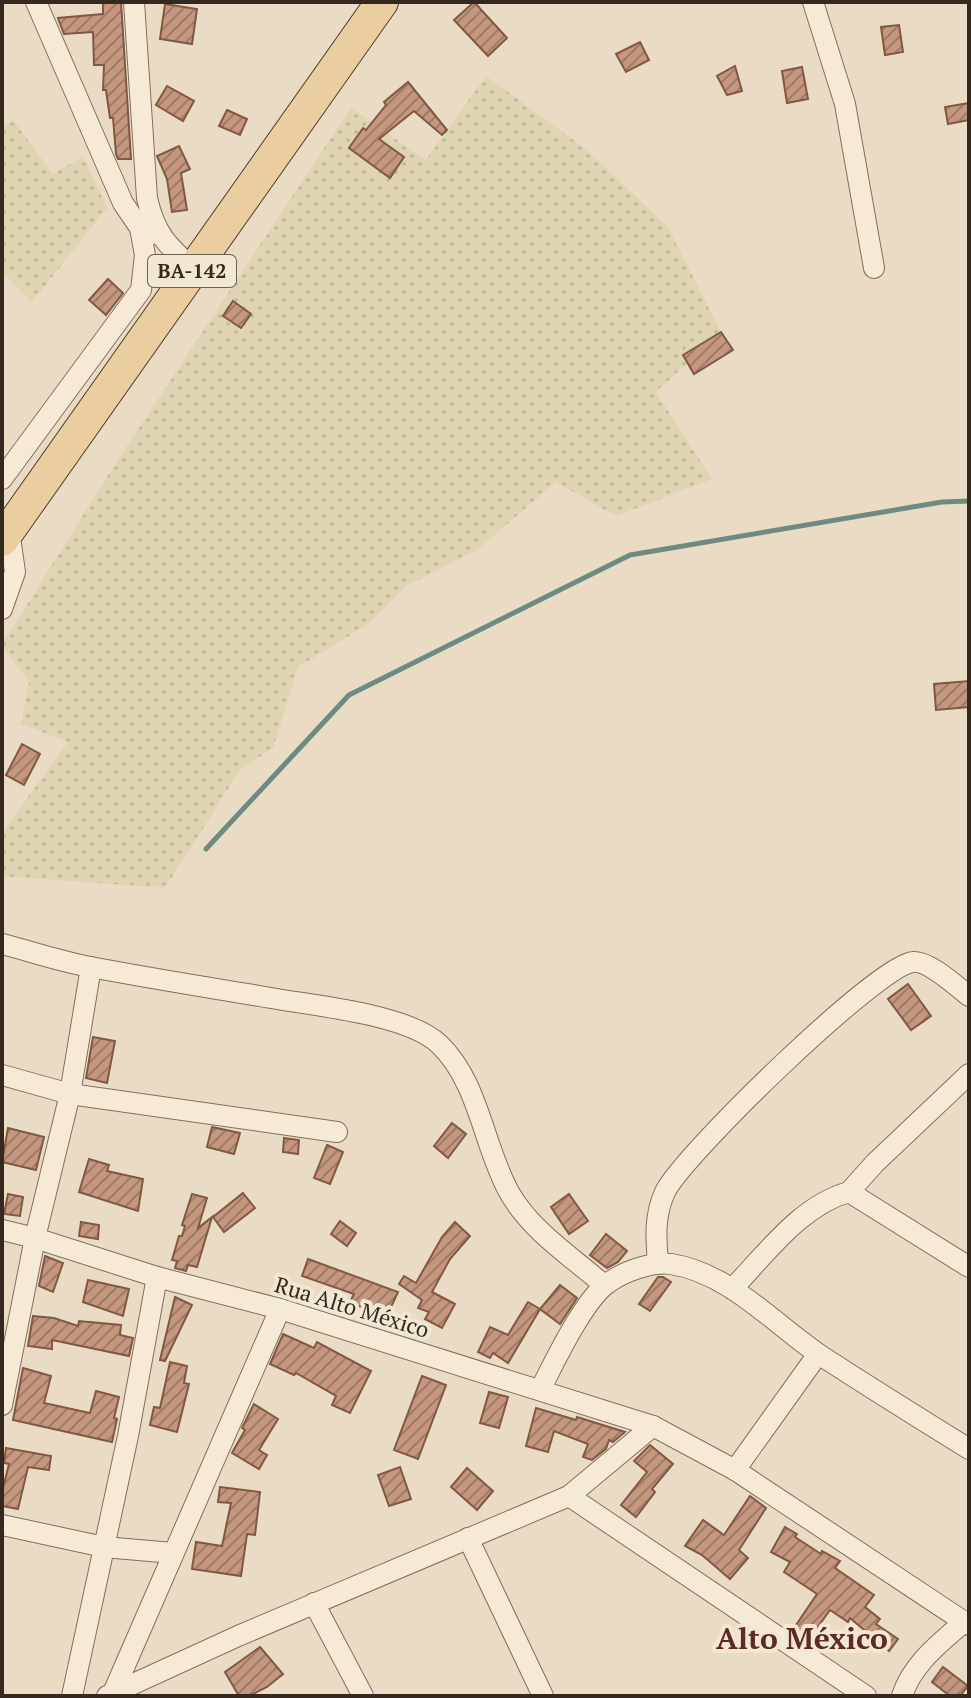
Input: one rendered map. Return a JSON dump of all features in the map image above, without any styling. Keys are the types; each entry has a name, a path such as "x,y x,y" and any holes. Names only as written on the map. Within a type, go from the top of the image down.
{"main road":[{"name":"BA-142","path":"5,535 382,2"}],"street":[{"path":"2,479 141,290 145,255 140,228 123,203 36,2"},
{"path":"134,2 145,182 151,214 164,242"},
{"path":"813,2 845,104 874,268"},
{"path":"140,228 164,242 193,269"},
{"path":"25,449 51,471"},
{"path":"2,609 15,572 5,535"},
{"path":"2,944 91,967 356,1013 426,1033 440,1044 464,1078 509,1191 523,1212 604,1285"},
{"path":"658,1264 655,1224 666,1189 727,1118 816,1033 886,976 912,962 923,963 969,996"},
{"path":"2,1405 35,1238 70,1094 91,967"},
{"path":"732,1289 794,1225 831,1198 849,1192 875,1163 969,1074"},
{"path":"2,1075 70,1094 337,1132"},
{"path":"849,1192 969,1267"},
{"name":"Rua Alto México","path":"2,1230 157,1277 280,1309 653,1426 735,1470 967,1624"},
{"path":"540,1390 571,1331 604,1285 658,1264 684,1267 732,1289 818,1354 969,1449"},
{"path":"72,1696 128,1436 157,1277"},
{"path":"110,1694 280,1309"},
{"path":"735,1470 818,1354"},
{"path":"110,1694 314,1603 569,1496 653,1426"},
{"path":"569,1496 866,1696"},
{"path":"2,1525 104,1547 173,1553"},
{"path":"468,1538 543,1696"},
{"path":"314,1603 363,1696"},
{"path":"902,1696 921,1662 967,1624"}],"shaded area":[{"path":"486,76 587,150 667,226 721,332 656,392 712,479 616,516 556,482 477,550 408,585 367,625 298,667 273,748 240,770 165,888 2,876 2,833 68,742 21,724 29,682 2,645 117,461 351,108 426,160"},
{"path":"13,120 53,174 83,156 107,208 32,302 2,272 2,130"}],"building":[{"path":"103,2 121,2 131,159 118,159 116,154 113,118 110,118 106,90 103,90 104,65 94,65 93,32 64,34 58,18 103,14"},
{"path":"474,2 507,38 488,56 454,20"},
{"path":"165,4 197,9 192,44 160,39"},
{"path":"899,25 903,52 885,55 881,27"},
{"path":"640,42 649,60 626,72 616,54"},
{"path":"735,66 742,91 727,95 717,76"},
{"path":"802,67 808,99 787,103 782,71"},
{"path":"408,82 447,130 442,135 414,111 379,139 404,157 390,178 349,148 363,128 366,130 386,105 384,102"},
{"path":"167,86 194,101 183,121 156,105"},
{"path":"969,103 969,120 948,124 945,107"},
{"path":"227,110 247,119 240,135 219,126"},
{"path":"179,146 190,169 181,173 187,210 172,212 167,179 157,156"},
{"path":"108,279 123,293 106,315 89,300"},
{"path":"233,301 251,314 241,328 223,316"},
{"path":"721,332 733,350 694,374 683,355"},
{"path":"969,681 969,707 936,710 934,684"},
{"path":"22,744 40,754 24,785 6,775"},
{"path":"908,984 931,1016 911,1030 888,999"},
{"path":"93,1037 115,1041 107,1083 86,1078"},
{"path":"452,1123 466,1134 448,1158 434,1146"},
{"path":"212,1127 240,1133 234,1154 207,1147"},
{"path":"8,1128 44,1137 36,1170 2,1162"},
{"path":"284,1138 299,1140 298,1154 283,1152"},
{"path":"327,1145 343,1152 330,1184 314,1178"},
{"path":"89,1159 109,1165 107,1171 143,1179 138,1211 79,1192"},
{"path":"243,1193 255,1208 224,1232 213,1217"},
{"path":"8,1194 23,1197 20,1216 4,1214"},
{"path":"192,1194 207,1198 198,1228 212,1217 197,1267 188,1265 186,1271 175,1268 177,1261 172,1260 179,1236 182,1236 185,1226 182,1225"},
{"path":"569,1194 588,1221 569,1234 551,1207"},
{"path":"340,1221 356,1233 347,1246 331,1234"},
{"path":"81,1222 99,1225 98,1239 79,1236"},
{"path":"455,1222 470,1236 450,1259 432,1292 455,1304 442,1328 425,1319 429,1312 418,1308 422,1300 399,1284 404,1276 416,1283 442,1237"},
{"path":"606,1234 627,1251 618,1262 607,1268 590,1255"},
{"path":"45,1256 63,1263 53,1292 39,1286"},
{"path":"308,1259 398,1292 386,1318 350,1302 354,1294 302,1276"},
{"path":"658,1277 671,1282 650,1311 639,1304"},
{"path":"88,1280 129,1289 123,1316 83,1302"},
{"path":"560,1285 577,1298 560,1324 540,1309"},
{"path":"175,1297 192,1305 165,1361 160,1360"},
{"path":"528,1302 540,1309 508,1363 493,1353 490,1358 478,1352 490,1327 508,1335"},
{"path":"33,1316 54,1318 78,1326 79,1321 121,1325 120,1335 133,1338 129,1356 52,1340 52,1349 28,1346"},
{"path":"283,1334 314,1348 317,1342 371,1371 350,1413 332,1405 336,1396 296,1373 294,1375 270,1364"},
{"path":"170,1362 187,1366 184,1383 189,1384 177,1432 150,1425 154,1407 160,1408"},
{"path":"23,1368 51,1376 44,1403 90,1413 96,1391 119,1397 112,1442 13,1420"},
{"path":"422,1376 446,1385 418,1459 394,1450"},
{"path":"489,1392 508,1397 499,1428 480,1423"},
{"path":"254,1404 278,1419 259,1450 267,1455 259,1469 232,1453 245,1430 242,1428"},
{"path":"536,1408 625,1432 613,1442 609,1440 606,1449 592,1460 583,1457 588,1444 554,1431 548,1452 526,1446"},
{"path":"650,1445 673,1464 652,1489 655,1492 636,1517 621,1505 647,1472 634,1461"},
{"path":"6,1448 51,1456 49,1470 28,1467 18,1509 2,1506 9,1464 4,1463"},
{"path":"400,1467 411,1499 389,1506 378,1475"},
{"path":"467,1468 493,1491 477,1510 451,1487"},
{"path":"220,1487 260,1492 255,1535 247,1534 241,1576 192,1569 196,1542 222,1546 231,1503 218,1502"},
{"path":"750,1496 766,1508 739,1550 748,1558 730,1579 702,1555 685,1546 703,1520 724,1535"},
{"path":"785,1527 821,1554 822,1551 840,1561 835,1568 874,1595 865,1607 880,1619 876,1624 898,1639 889,1651 850,1618 848,1622 830,1610 817,1628 813,1625 806,1636 794,1628 817,1594 784,1572 790,1562 771,1552"},
{"path":"260,1647 283,1674 249,1696 239,1696 225,1672"},
{"path":"943,1667 968,1686 960,1696 950,1696 932,1682"}],"waterway":[{"path":"206,849 349,695 630,555 942,502 969,501"}],"district":[{"name":"Alto México","path":"802,1639"}]}
